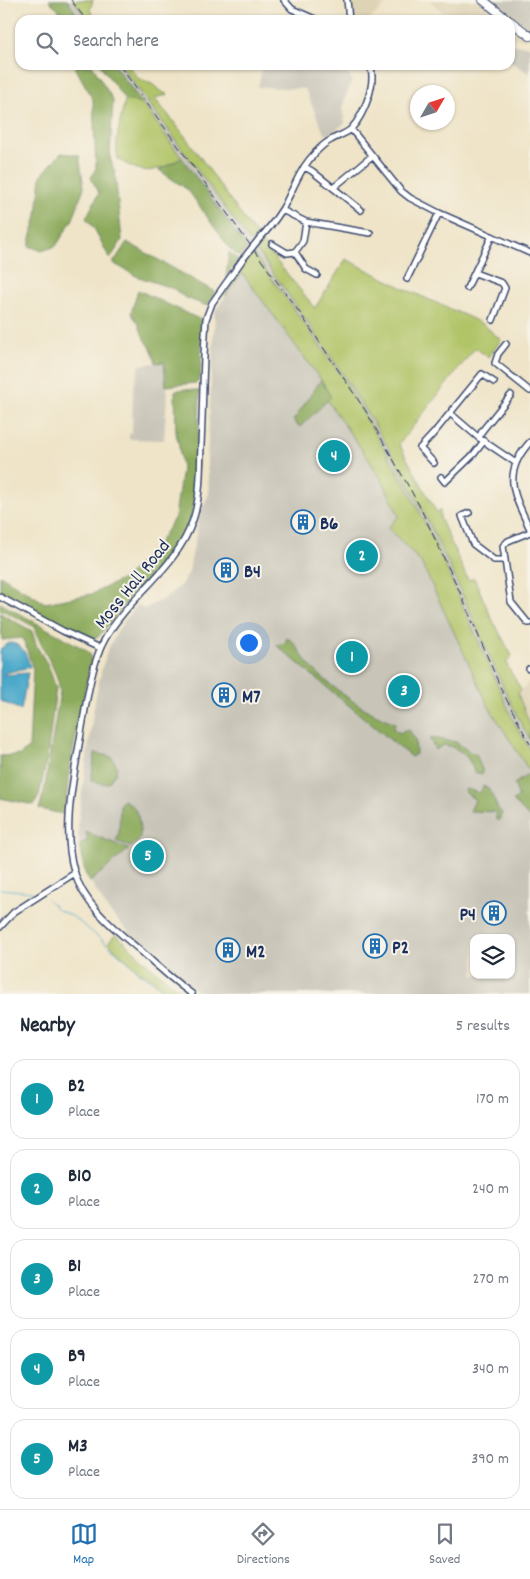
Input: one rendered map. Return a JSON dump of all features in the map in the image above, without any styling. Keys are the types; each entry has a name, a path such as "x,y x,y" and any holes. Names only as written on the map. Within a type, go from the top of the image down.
{"highway":[{"path":"483,0 502,15"},
{"path":"515,25 528,34"}],"street":[{"path":"284,0 292,9 306,15"},
{"path":"347,0 348,15"},
{"path":"371,70 373,85 362,110 350,129 401,191 410,198 439,213 530,253"},
{"name":"Moss Hall Road","path":"74,873 69,818 81,735 95,663 100,648 123,611 173,557 181,546 193,521 199,492 206,319 212,303 243,259 282,210 305,167 328,141 350,129"},
{"path":"334,188 372,156"},
{"path":"305,167 361,210"},
{"path":"282,210 306,222 370,233"},
{"path":"407,279 439,213"},
{"path":"272,244 287,253 295,252 300,248 303,241 306,222"},
{"path":"467,288 492,236"},
{"path":"295,252 306,269 317,275"},
{"path":"475,273 502,283 505,288 493,320"},
{"path":"506,344 498,354 495,363 530,391"},
{"path":"434,463 420,448 451,414 482,374 494,382"},
{"path":"441,477 445,482 474,454 482,440 482,431 511,395"},
{"path":"451,414 482,440 516,463"},
{"path":"530,442 516,463 512,481 514,494 527,516 530,530 508,540 503,546 511,602 530,623"},
{"path":"469,513 462,516 473,544 494,560 504,560"},
{"path":"0,597 63,631 100,648"},
{"path":"0,927 14,912 74,873 92,905 102,917 192,994"}],"shaded area":[{"path":"67,0 73,0 84,15 78,15"},
{"path":"352,0 390,0 374,15 353,15"},
{"path":"429,0 479,0 498,15 446,15"},
{"path":"493,0 530,0 530,29 515,17 515,15 512,15"},
{"path":"515,29 528,39 515,39"},
{"path":"515,45 530,46 530,74 515,64"},
{"path":"118,70 125,70 251,243 247,248"},
{"path":"262,70 345,70 352,80 342,107 345,123 329,135 324,133 305,89 258,87"},
{"path":"255,248 357,394 417,500 464,596 490,659 530,740 530,750 514,722 436,545 409,491 344,380 252,252"},
{"path":"242,273 324,384 384,484 489,707 530,772 530,994 201,994 136,940 108,910 85,873 79,846 78,823 94,706 102,668 108,649 117,632 138,605 144,609 165,598 181,585 189,572 200,513 209,494 207,460 215,311"},
{"path":"164,362 167,394 164,440 129,439 129,434 132,433 133,390 140,365"},
{"path":"530,681 530,725 518,694"}],"green space":[{"path":"49,0 67,0 78,15 62,15"},
{"path":"73,0 93,0 90,10 93,15 84,15"},
{"path":"77,70 95,70 113,100 110,158 115,173 122,240 110,259 94,228 86,218 99,193 91,178 96,168 93,100"},
{"path":"104,70 118,70 142,103 125,100"},
{"path":"125,70 132,70 139,79 152,84 168,95 154,98 181,131 257,236 251,243"},
{"path":"125,100 142,103 182,158 164,167 150,170 127,165 118,159 117,137"},
{"path":"61,153 79,155 84,187 73,219 56,246 42,251 29,246 37,215 41,176"},
{"path":"182,158 247,248 240,257 230,249 188,190 159,170"},
{"path":"127,242 215,292 207,306 184,297 174,289 136,276 113,263"},
{"path":"261,242 315,308 346,259 407,290 473,319 484,325 501,340 489,357 475,348 399,444 437,513 440,510 440,518 468,580 474,578 491,617 512,656 506,663 521,690 518,694 530,725 530,740 503,686 441,547 417,500 381,435 341,371 255,248"},
{"path":"229,252 238,260 226,277"},
{"path":"252,252 344,380 409,491 436,545 514,722 530,750 530,772 489,707 421,562 388,528 399,516 384,484 327,400 324,384 242,273 225,296 240,267"},
{"path":"138,290 201,320 203,324 200,377 196,383 166,386 164,362 156,363 152,350 131,313"},
{"path":"321,380 331,397 300,427 293,421"},
{"path":"184,389 200,391 196,498 180,542 165,563 98,637 94,639 80,637 0,594 0,575 45,603 92,594 125,578 158,544 175,517 182,468 176,435 175,391"},
{"path":"0,603 86,650 90,654 91,660 69,771 65,813 63,814 39,809 44,792 60,691 59,683 35,627 0,609"},
{"path":"0,613 32,631 37,647 48,665 56,688 47,758 39,796 34,805 0,798 0,756 20,755 29,747 33,669 23,638 2,640"},
{"path":"287,638 311,667 340,692 372,713 395,723 393,729 400,733 409,730 415,739 416,754 411,757 276,645 285,643"},
{"path":"430,739 456,742 476,754 483,772 482,774 474,772 467,758 455,748 444,745 435,750"},
{"path":"95,753 112,757 116,765 117,768 114,776 108,783 103,784 91,780"},
{"path":"530,773 530,818 513,801 519,797 514,784"},
{"path":"483,786 490,791 502,813 499,820 496,820 496,812 470,811 475,800 464,791 466,789 480,793"},
{"path":"123,800 133,807 138,816 140,839 131,847 116,841 119,833 120,804"},
{"path":"86,832 129,849 90,882 85,873 79,846 88,839"},
{"path":"116,934 184,994 172,994 141,973 108,943"}],"water":[{"path":"9,643 18,645 21,648 26,655 30,667 3,675 28,673 21,710 0,701 0,651 1,648"}],"waterway":[{"path":"0,889 32,892"},
{"path":"47,899 58,910 72,916 102,940 134,967 138,973 169,994"}],"railway":[{"path":"71,0 82,15"},
{"path":"123,70 302,316 367,413 419,505 459,590 502,691 530,744"}],"place":[{"name":"B9","path":"334,456"},
{"name":"B6","path":"303,522"},
{"name":"B10","path":"362,556"},
{"name":"B4","path":"226,570"},
{"name":"B2","path":"352,657"},
{"name":"B1","path":"404,691"},
{"name":"M7","path":"224,695"},
{"name":"M3","path":"148,856"},
{"name":"P4","path":"494,913"},
{"name":"P2","path":"375,946"},
{"name":"M2","path":"228,950"}]}
